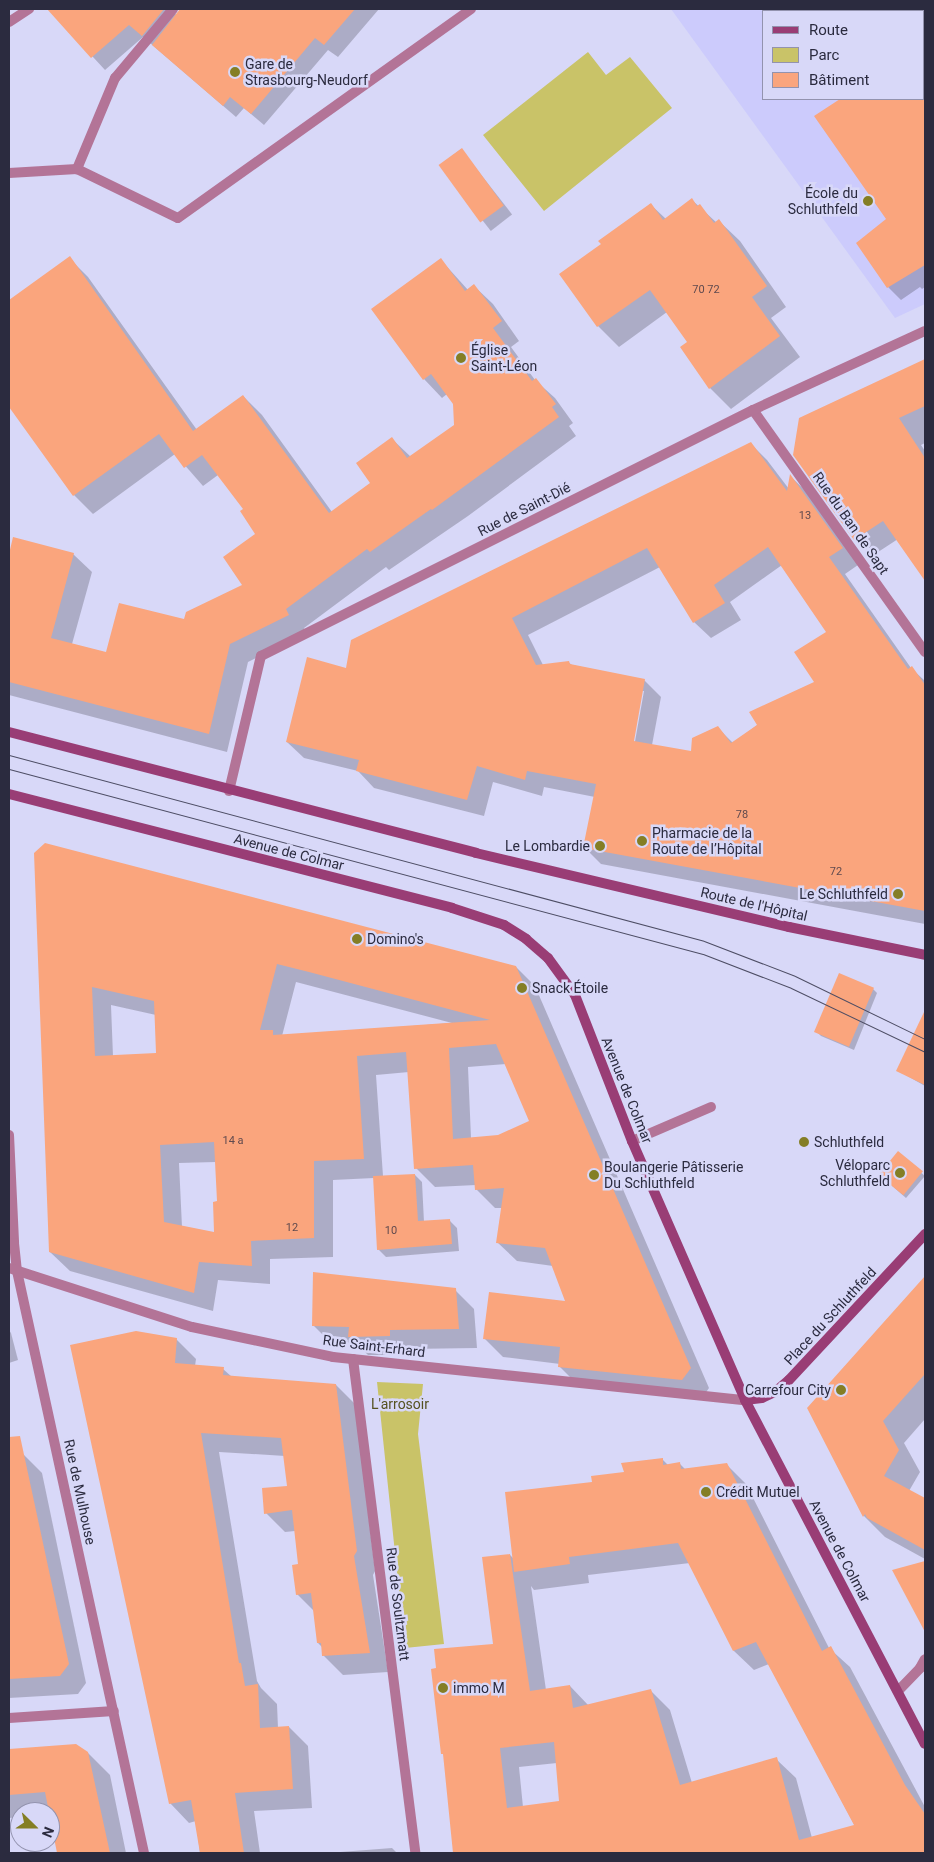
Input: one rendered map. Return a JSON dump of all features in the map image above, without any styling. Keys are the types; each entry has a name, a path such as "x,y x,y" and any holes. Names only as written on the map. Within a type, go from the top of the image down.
{"street":[{"path":"9,22 30,9"},
{"path":"77,169 115,78 173,9"},
{"path":"9,174 77,169 178,218 470,9"},
{"name":"Rue de Saint-Dié","path":"229,790 261,656 753,410 925,332"},
{"name":"Rue du Ban de Sapt","path":"753,410 925,652"},
{"path":"9,732 229,790"},
{"name":"Route de l'Hôpital","path":"229,790 578,878 925,955"},
{"name":"Avenue de Colmar","path":"9,794 452,908 504,925 526,938 548,958 575,995 632,1141 745,1400 925,1744"},
{"path":"632,1141 711,1107"},
{"name":"Rue de Mulhouse","path":"9,1135 14,1243 13,1270 114,1711 144,1853"},
{"name":"Place du Schluthfeld","path":"745,1400 762,1398 776,1392 925,1234"},
{"name":"Rue Saint-Erhard","path":"13,1270 192,1327 353,1359 745,1400"},
{"name":"Rue de Soultzmatt","path":"353,1359 415,1853"},
{"path":"898,1691 920,1668 925,1659"},
{"path":"9,1718 114,1711"}],"shaded area":[{"name":"École du Schluthfeld","path":"671,9 925,9 925,304 895,318"}],"green space":[{"path":"588,52 606,75 630,57 672,108 544,211 483,135"},
{"name":"L'arrosoir","path":"377,1382 423,1384 418,1434 444,1644 405,1648"}],"building":[{"path":"47,9 164,9 142,36 129,25 91,58"},
{"name":"Gare de Strasbourg-Neudorf","path":"180,9 355,9 324,45 315,38 251,114 230,97 223,106 152,45"},
{"path":"925,99 925,265 887,288 856,243 886,219 814,116 838,100"},
{"path":"462,148 504,205 480,222 439,165"},
{"path":"692,198 697,206 700,204 714,223 719,219 767,286 752,297 780,336 709,389 680,347 687,342 650,290 597,327 559,274 601,244 598,241 651,203 663,220"},
{"path":"70,256 193,431 243,395 329,513 370,483 356,463 392,437 407,458 454,425 453,404 431,374 423,380 371,309 441,258 465,291 474,284 502,321 493,328 532,381 536,378 556,404 552,407 559,417 432,510 370,552 367,549 286,609 289,615 230,644 209,734 9,682 9,554 13,537 74,553 51,638 106,652 119,603 184,619 186,612 242,585 223,557 255,534 240,511 243,509 202,455 184,468 159,434 73,496 9,407 9,300"},
{"path":"925,359 925,406 899,418 925,458 925,581 883,521 854,540 793,455 799,418"},
{"path":"751,442 787,491 790,474 843,548 829,557 908,669 912,666 925,685 925,911 583,848 596,784 527,771 525,780 477,766 467,800 356,771 359,760 286,742 307,657 346,668 351,640","holes":["768,547 826,632 794,652 814,682 749,712 757,725 731,743 718,726 692,738 691,751 634,741 645,679 570,664 569,661 536,665 512,618 647,548 693,623 725,603 714,585"]},
{"path":"45,843 516,966 691,1368 682,1380 558,1367 560,1347 483,1339 489,1292 565,1301 545,1248 496,1243 504,1188 475,1190 473,1165 414,1169 406,1052 357,1056 364,1159 314,1161 314,1238 251,1241 252,1266 199,1262 194,1293 49,1252 34,853","holes":["277,964 490,1020 273,1035 273,1030 260,1030","92,987 154,1001 156,1053 95,1056","496,1044 529,1121 498,1135 453,1139 449,1048","214,1142 217,1201 213,1202 214,1232 164,1222 160,1145"]},
{"path":"839,973 874,988 849,1047 814,1032"},
{"path":"925,1010 925,1085 896,1071"},
{"name":"Véloparc Schluthfeld","path":"898,1151 923,1171 903,1195 878,1175"},
{"path":"415,1174 418,1221 450,1219 452,1244 377,1250 373,1176"},
{"path":"313,1272 456,1288 459,1329 390,1330 390,1336 348,1337 349,1327 312,1326"},
{"path":"925,1276 925,1374 883,1421 899,1450 884,1476 925,1498 925,1550 867,1518 865,1514 863,1517 807,1408"},
{"path":"136,1331 177,1338 175,1363 224,1367 223,1375 336,1384 357,1551 354,1556 370,1653 322,1656 321,1643 317,1643 311,1593 296,1595 292,1565 298,1564 292,1510 264,1514 262,1488 287,1486 281,1438 201,1433 239,1663 241,1663 245,1686 258,1684 260,1728 289,1726 293,1789 235,1793 244,1853 200,1853 191,1800 169,1804 70,1345"},
{"path":"20,1436 69,1664 60,1676 9,1679 9,1437"},
{"path":"663,1458 663,1465 680,1462 681,1469 727,1463 822,1651 831,1646 905,1785 925,1814 925,1853 453,1853 443,1754 441,1754 431,1669 436,1668 434,1649 493,1644 482,1557 510,1554 530,1691 570,1685 573,1708 651,1689 680,1785 777,1757 799,1840 854,1825 756,1642 733,1651 678,1543 569,1557 570,1564 514,1572 505,1492 592,1482 591,1476 624,1472 621,1463","holes":["554,1742 559,1801 507,1808 500,1748"]},
{"path":"925,1561 925,1632 892,1570"},
{"path":"76,1744 88,1752 110,1853 57,1853 60,1852 60,1802 47,1802 45,1792 9,1795 9,1749"}],"tram line":[{"path":"9,755 704,941 795,976 925,1039"},
{"path":"9,769 703,954 791,988 925,1052"}],"place":[{"name":"Gare de Strasbourg-Neudorf","path":"235,72"},
{"name":"École du Schluthfeld","path":"868,201"},
{"name":"Église Saint-Léon","path":"461,358"},
{"name":"Pharmacie de la Route de l’Hôpital","path":"642,841"},
{"name":"Le Lombardie","path":"600,846"},
{"name":"Le Schluthfeld","path":"898,894"},
{"name":"Domino's","path":"357,939"},
{"name":"Snack Étoile","path":"522,988"},
{"name":"Schluthfeld","path":"804,1142"},
{"name":"Véloparc Schluthfeld","path":"900,1173"},
{"name":"Boulangerie Pâtisserie Du Schluthfeld","path":"594,1175"},
{"name":"Carrefour City","path":"841,1390"},
{"name":"Crédit Mutuel","path":"706,1492"},
{"name":"immo M","path":"443,1688"}]}
